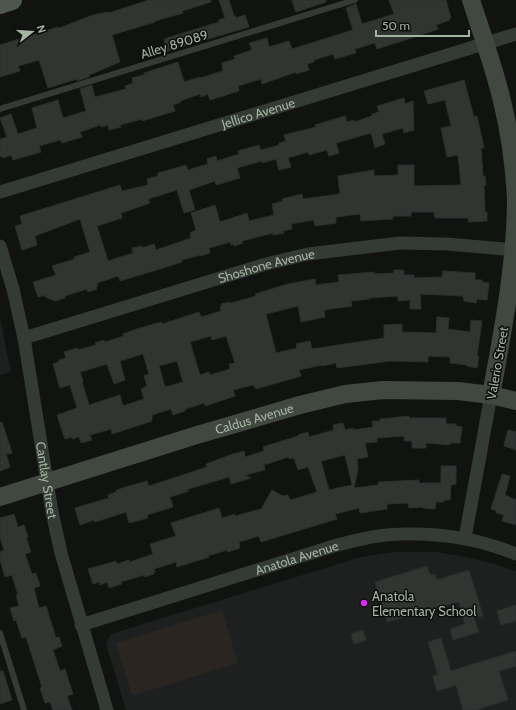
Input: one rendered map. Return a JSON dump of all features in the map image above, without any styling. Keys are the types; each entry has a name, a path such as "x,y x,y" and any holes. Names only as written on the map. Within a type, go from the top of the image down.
{"main road":[{"path":"0,4 12,0"}],"street":[{"name":"Valerio Street","path":"465,538 502,336 515,250 516,198 512,153 502,101 471,0"},
{"name":"Jellico Avenue","path":"0,192 516,34"},
{"name":"Shoshone Avenue","path":"24,338 266,264 308,254 400,243 447,244 515,250"},
{"name":"Cantlay Street","path":"0,246 13,289 24,338 52,512 61,553 107,710"},
{"name":"Caldus Avenue","path":"0,497 285,409 345,394 383,390 458,391 491,395 516,401"},
{"name":"Anatola Avenue","path":"81,625 329,548 368,538 402,534 443,535 465,538 516,554"}],"lane":[{"name":"Alley 89089","path":"0,109 355,0"},
{"path":"0,632 24,710"}],"shaded area":[{"path":"0,318 11,372 0,375"},
{"name":"Anatola Elementary School","path":"394,552 436,552 466,557 516,571 516,710 126,710 106,644 111,634 361,557"},
{"path":"222,610 238,663 135,695 131,693 116,643"}],"building":[{"path":"149,0 211,0 211,2 182,11 183,13 112,35 120,62 89,75 89,77 48,88 39,60 18,66 20,71 0,77 0,45 58,27 59,28 93,15 109,13"},
{"path":"219,0 229,0 234,16 236,16 236,18 245,15 249,27 167,51 164,39 219,22 219,20 225,18"},
{"path":"292,0 326,0 326,2 296,12"},
{"path":"389,0 446,0 451,18 449,19 450,20 436,25 438,29 436,30 377,49 375,43 355,49 356,53 335,59 333,54 314,60 314,62 307,64 309,70 296,74 296,72 262,84 261,79 238,86 239,91 210,100 208,94 201,97 200,94 173,105 175,111 142,121 142,119 120,125 121,127 109,130 108,125 101,127 100,125 80,132 82,137 62,143 60,140 39,146 41,152 13,160 11,155 3,158 2,156 0,157 0,139 7,137 0,118 11,114 18,134 37,128 32,108 58,100 63,118 86,111 80,89 92,85 95,97 126,89 125,86 133,83 132,78 178,62 184,82 200,78 223,71 222,63 235,59 234,56 252,50 249,43 267,38 269,47 289,41 292,49 353,30 346,8 356,4 362,24 394,14"},
{"path":"464,80 474,117 477,116 484,148 481,148 483,176 485,176 486,185 484,185 485,212 487,212 487,221 468,222 469,218 435,218 434,212 411,212 411,216 393,216 393,219 361,221 360,214 336,217 336,223 315,226 314,220 291,224 292,229 283,231 284,233 273,235 273,233 261,236 242,241 243,243 234,246 233,244 231,245 230,242 209,248 210,253 182,260 182,262 120,281 118,276 97,283 97,289 88,292 87,289 55,301 45,297 45,295 38,297 33,282 56,275 52,266 75,259 74,257 90,252 80,219 35,236 37,245 22,250 15,226 22,224 20,216 120,185 122,191 148,185 147,179 158,176 158,173 186,165 188,170 208,164 207,159 216,156 217,161 239,154 238,151 259,145 261,150 279,145 279,143 286,141 284,135 316,127 315,125 345,116 347,122 354,120 354,122 379,112 377,106 404,98 405,104 413,101 414,130 404,133 403,128 382,134 385,144 375,148 371,133 336,143 339,153 329,156 327,150 309,155 308,152 288,158 291,167 279,170 276,159 237,168 240,178 216,185 215,181 189,190 195,210 184,213 177,190 148,199 150,203 121,213 122,218 97,226 108,261 133,253 132,248 142,246 142,248 154,244 156,250 191,238 190,233 196,230 191,213 215,205 220,222 247,213 249,221 274,215 272,204 283,201 282,199 302,194 303,199 340,194 338,176 374,170 374,176 398,175 398,165 414,165 414,186 461,185 458,155 447,157 441,128 451,126 445,100 428,104 424,91"},
{"path":"394,270 404,270 404,275 414,275 414,278 442,277 443,271 475,273 475,280 482,280 482,282 489,283 487,300 477,299 476,303 464,301 463,296 420,294 421,309 410,309 410,300 398,301 398,296 351,301 352,306 324,310 325,317 301,322 298,306 266,314 276,353 297,348 296,344 310,341 312,349 384,338 384,325 402,324 402,332 436,333 437,317 449,318 448,329 470,332 471,320 482,321 477,356 479,356 477,368 450,363 450,357 428,356 428,362 390,361 337,368 336,363 322,365 299,370 301,376 256,389 253,385 233,390 235,396 205,406 204,403 185,409 185,411 173,415 171,409 152,415 152,421 112,434 111,429 90,435 92,440 81,443 79,437 65,439 57,415 77,408 70,385 60,388 53,364 66,358 64,352 96,345 95,343 104,340 105,342 124,336 123,334 137,329 161,322 162,324 199,312 201,317 221,311 221,304 231,303 256,296 255,294 288,284 315,279 316,285 339,282 338,275 374,272 374,274 394,273","holes":["211,336 212,340 226,336 235,363 229,364 230,369 210,375 209,372 200,375 190,342","143,354 149,374 144,376 147,386 141,389 144,399 123,406 120,395 89,405 80,372 107,364 114,384 125,380 120,361","177,361 183,382 165,387 159,366"]},
{"path":"409,416 409,418 446,418 446,424 456,424 456,426 462,427 460,443 450,443 450,445 426,443 426,448 412,448 412,441 404,441 404,436 377,438 377,442 365,443 368,457 357,459 358,469 354,488 378,485 379,482 419,480 419,483 441,483 441,466 456,466 456,484 451,485 450,500 436,502 435,509 423,507 409,508 408,503 387,504 387,509 360,513 359,508 335,514 337,519 261,542 259,536 239,542 240,548 228,552 227,550 177,567 176,562 154,569 154,574 144,577 144,575 121,582 122,584 109,588 107,582 100,585 99,582 93,584 88,569 116,561 117,564 129,560 130,562 153,554 150,544 176,536 171,523 219,508 222,518 261,509 272,490 283,496 288,495 290,500 317,492 308,467 298,470 294,458 289,459 288,457 264,465 265,470 245,475 251,478 231,484 229,477 185,490 189,491 170,497 173,507 147,515 148,518 129,523 126,512 80,525 75,508 109,498 108,495 116,492 116,490 147,481 149,486 207,467 206,464 233,454 244,451 245,457 264,451 263,447 308,432 309,437 334,430 333,425 343,423 345,430 373,427 372,421 381,421 380,419","holes":["345,455 352,485 329,490 321,461"]},
{"path":"2,422 12,453 6,454 10,467 0,471 0,423"},
{"path":"508,430 516,432 516,450 504,446"},
{"path":"502,474 510,476 505,495 516,500 516,525 502,521 504,515 496,513 497,511 491,509"},
{"path":"14,514 18,527 24,525 28,537 26,537 31,552 25,554 32,574 36,573 40,586 34,588 39,608 46,606 56,638 59,637 62,646 53,650 60,671 65,669 73,694 67,696 72,710 53,710 50,702 45,703 40,688 42,687 26,637 22,638 10,608 19,606 16,595 18,595 12,575 5,577 0,560 0,552 4,550 0,538 0,518"},
{"path":"427,566 430,575 435,574 437,580 469,570 483,616 474,618 479,632 453,640 450,629 465,624 459,602 387,622 375,582"},
{"path":"516,605 516,621 501,625 497,611"},
{"path":"363,630 366,640 354,644 351,634"},
{"path":"441,638 451,671 516,651 516,666 499,671 508,700 476,710 463,710 456,685 437,691 433,676 438,675 428,642"},
{"path":"0,671 3,671 12,700 0,704"}],"place":[{"name":"Anatola Elementary School","path":"364,603"}]}
